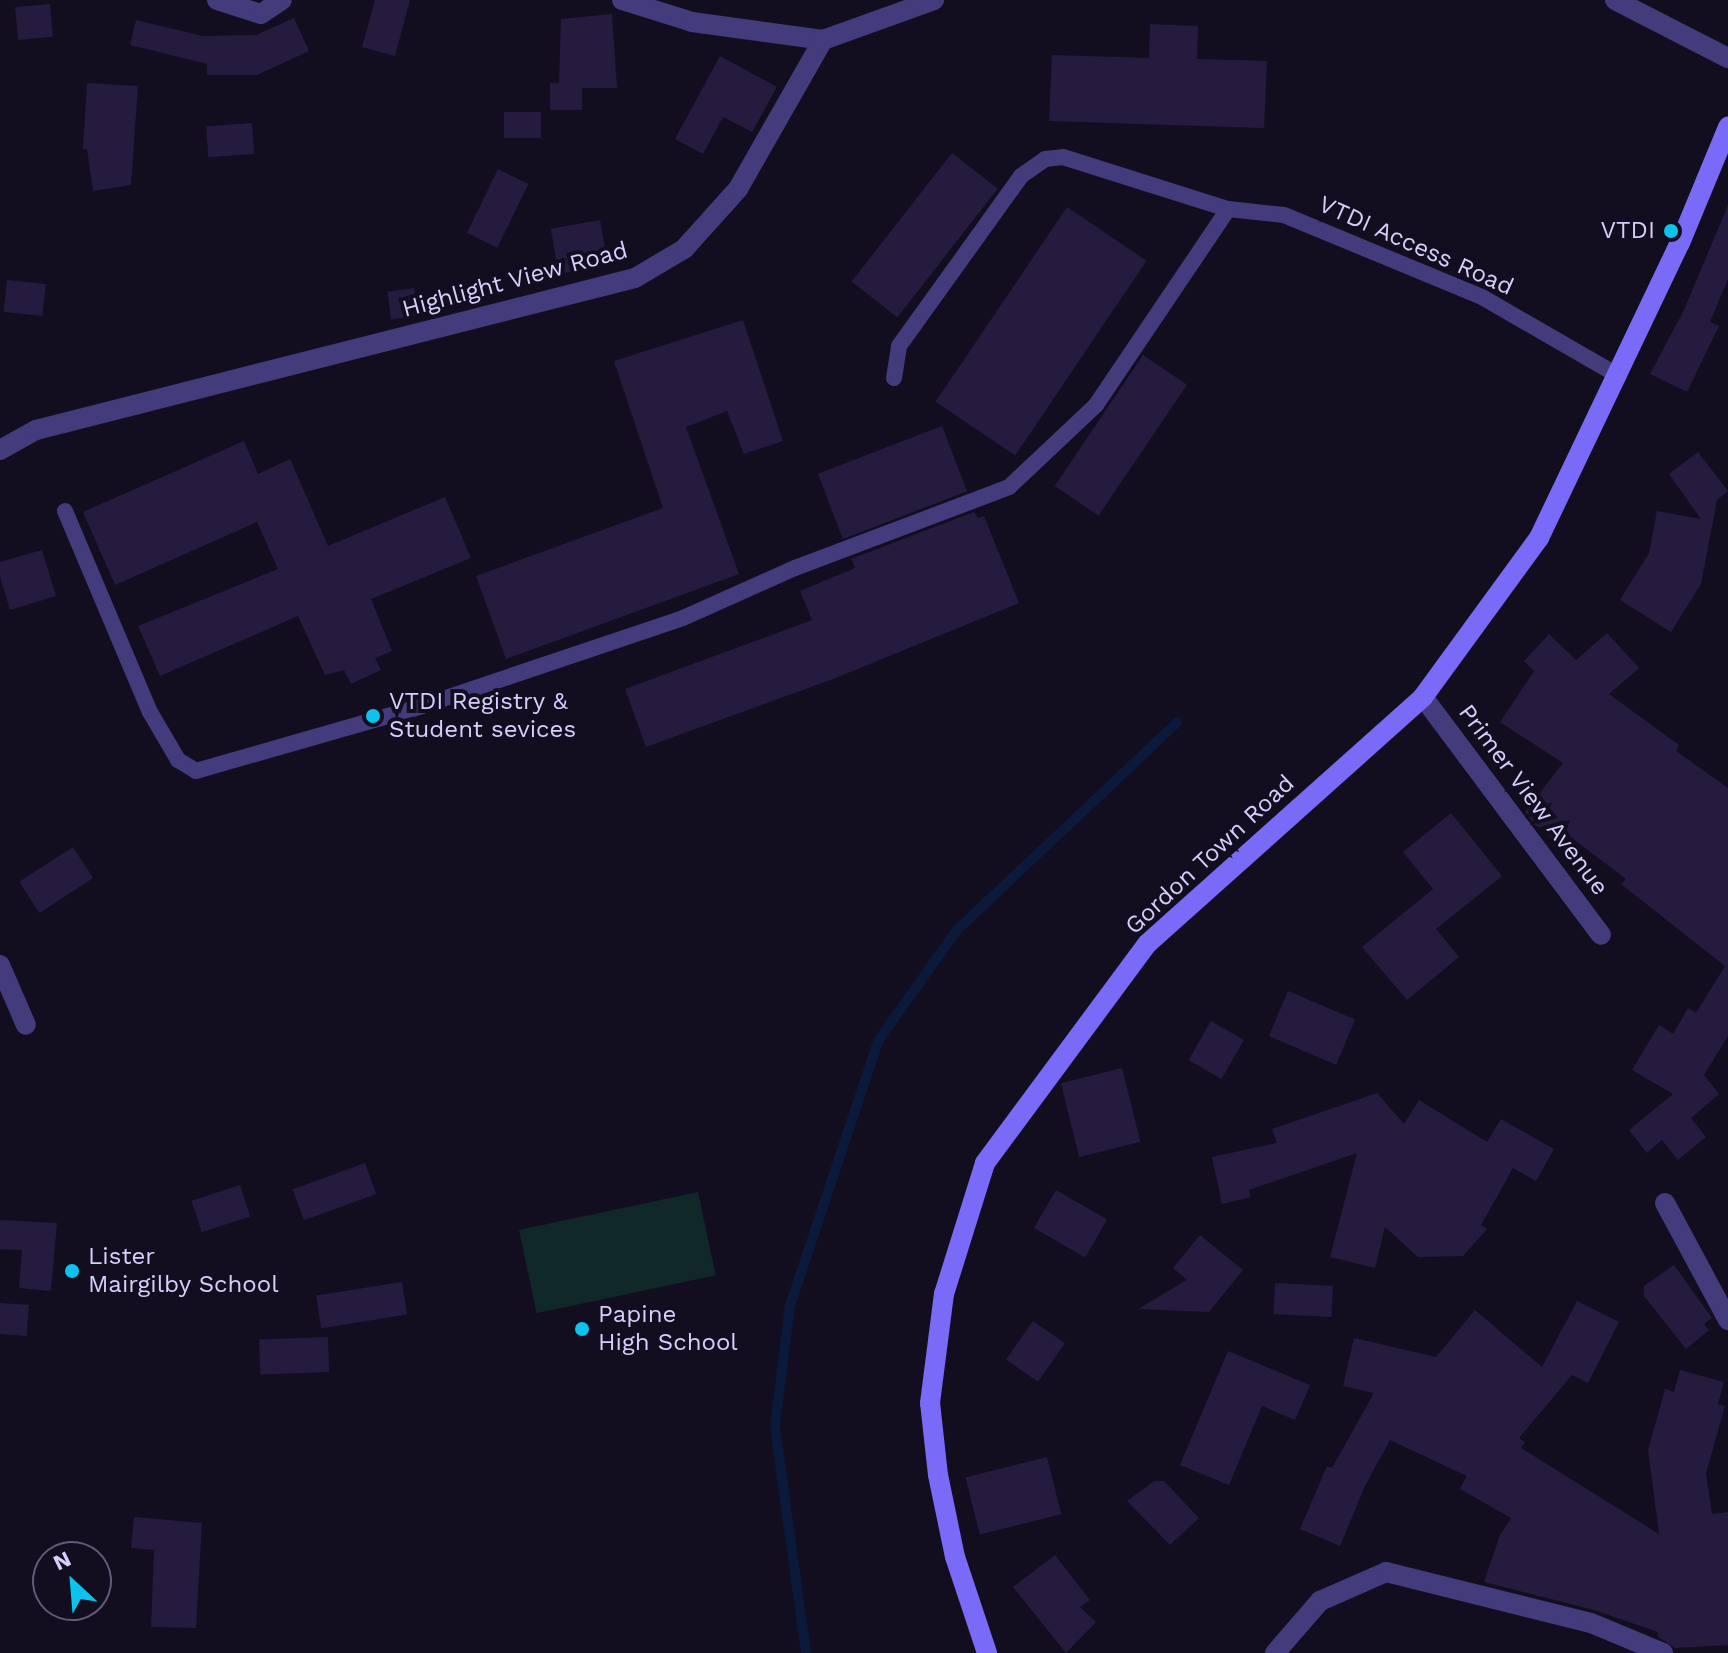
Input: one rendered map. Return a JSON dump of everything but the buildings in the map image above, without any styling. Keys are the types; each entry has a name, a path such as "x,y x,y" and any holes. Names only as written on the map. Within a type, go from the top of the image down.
{"main road":[{"name":"Gordon Town Road","path":"987,1653 955,1557 938,1475 930,1403 944,1294 985,1163 1147,944 1423,697 1539,538 1619,376 1680,243 1728,127"}],"street":[{"path":"217,0 261,14 282,0"},
{"path":"622,0 692,22 823,40 934,0"},
{"path":"1615,0 1728,58"},
{"name":"Highlight View Road","path":"0,450 36,430 635,278 684,249 738,189 823,40"},
{"name":"Primer View Avenue","path":"1423,697 1601,935"},
{"path":"0,965 26,1025"},
{"path":"1665,1203 1728,1320"},
{"path":"1275,1653 1320,1601 1386,1572 1591,1623 1663,1653"}],"lane":[{"name":"VTDI Access Road","path":"894,378 899,346 1021,176 1033,165 1063,157 1228,209 1284,215 1482,297 1619,376"},
{"path":"65,511 150,712 178,760 196,771 422,706 683,618 795,568 1009,487 1096,405 1228,209"}],"green space":[{"path":"698,1192 716,1275 537,1313 519,1230"}],"waterway":[{"path":"806,1653 775,1426 790,1306 878,1041 957,930 1178,722"}],"place":[{"name":"VTDI","path":"1671,231"},
{"name":"VTDI Registry & Student sevices","path":"373,716"},
{"name":"Lister Mairgilby School","path":"72,1271"},
{"name":"Papine High School","path":"582,1329"}]}
